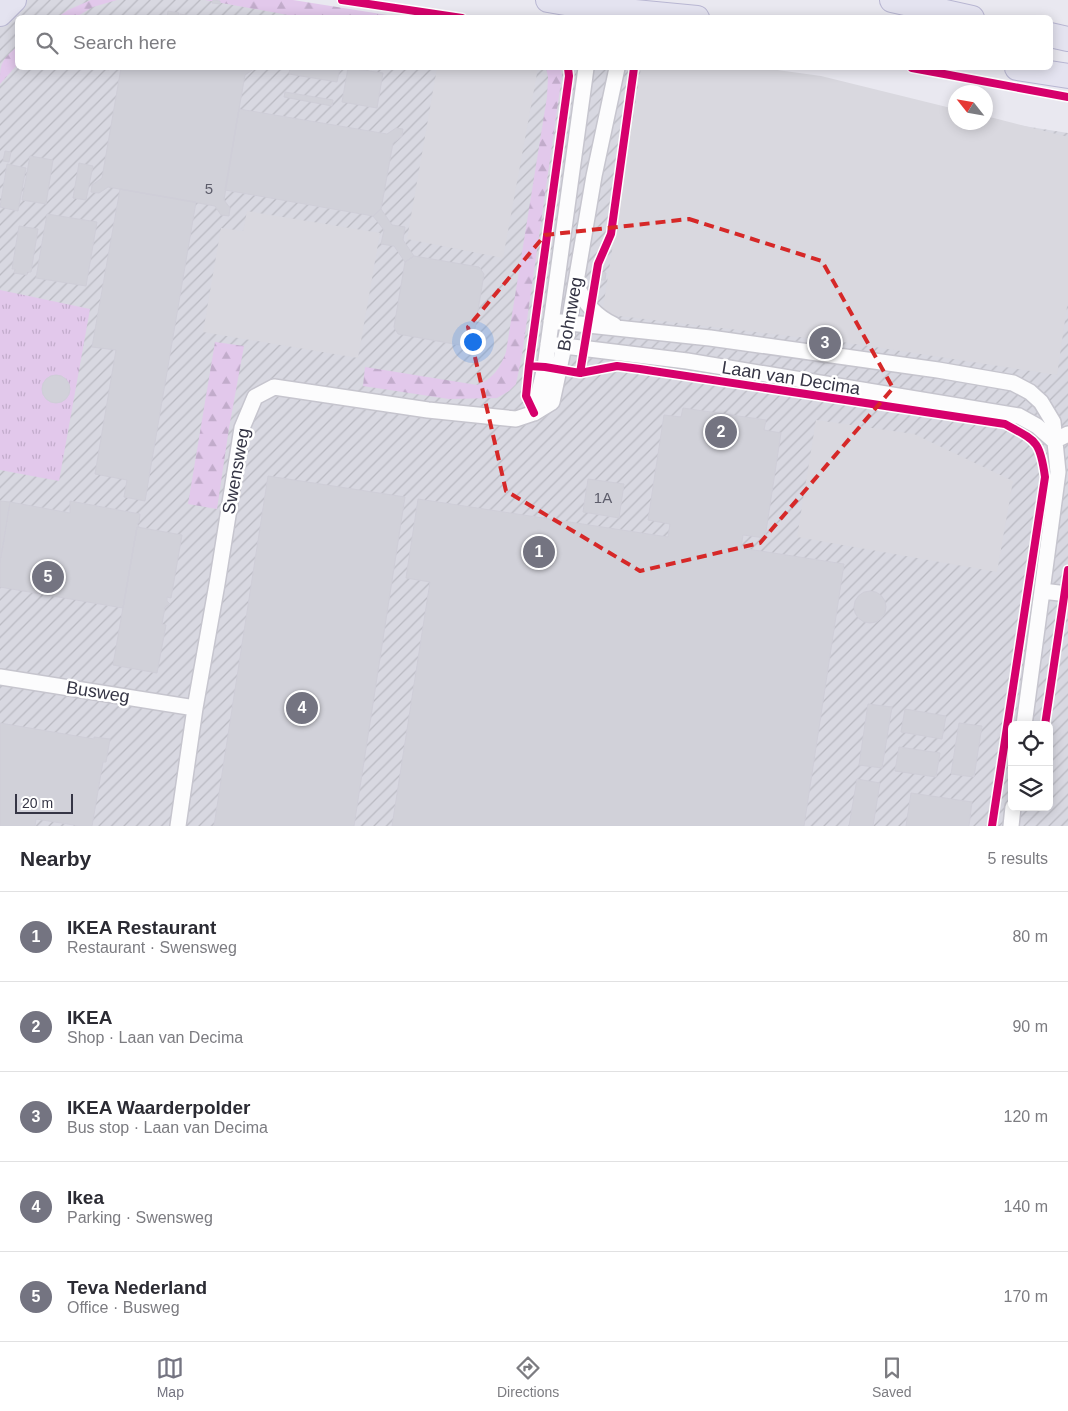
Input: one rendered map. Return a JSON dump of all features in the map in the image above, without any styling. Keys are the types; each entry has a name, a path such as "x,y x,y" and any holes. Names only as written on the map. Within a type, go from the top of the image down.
{"main road":[{"path":"0,14 14,0"},
{"path":"548,0 595,8 669,15"},
{"path":"892,0 959,15"},
{"path":"1053,36 1068,39"},
{"path":"1030,70 1068,76"}],"street":[{"name":"Bohnweg","path":"534,413 545,366 586,70"},
{"name":"Bohnweg","path":"534,413 552,402 570,323 594,176 617,70"},
{"name":"Laan van Decima","path":"576,284 580,295 591,310 603,320 622,329"},
{"name":"Laan van Decima","path":"550,320 710,338 938,370 1013,383 1030,392 1041,402 1053,422 1058,472 1025,721"},
{"name":"Laan van Decima","path":"548,344 687,361 1019,416 1037,426 1054,442"},
{"name":"Swensweg","path":"178,826 195,708 242,428 255,397 274,387 428,410 516,419 534,413"},
{"path":"1054,442 1068,434"},
{"path":"1042,591 1068,594"},
{"name":"Busweg","path":"0,677 195,708"},
{"path":"1011,826 1013,811"}],"highlighted area":[{"path":"689,219 822,261 893,388 760,543 640,571 506,491 468,327 545,235"}],"shaded area":[{"path":"0,0 270,0 384,15 15,15 15,70 731,70 948,120 948,130 993,130 993,121 1068,133 1068,826 0,826"},
{"path":"437,70 538,70 503,258 407,239"},
{"path":"641,70 778,70 821,76 948,107 948,130 993,130 993,118 1068,137 1068,300 1057,375 842,342 602,314"},
{"path":"247,211 380,233 358,358 203,332 221,228 243,231"},
{"path":"816,420 914,434 1013,481 997,572 797,537"}],"green space":[{"path":"91,0 117,0 93,7 79,15 61,15"},
{"path":"205,0 293,0 387,15 288,15"},
{"path":"15,49 15,67 0,84 2,63"},
{"path":"546,70 561,70 562,75 522,355 516,384 497,398 449,399 363,386 365,367 477,385 492,376 499,368 506,352 547,97"},
{"path":"0,290 90,309 59,481 0,470"},
{"path":"215,342 244,346 217,509 188,504"}],"building":[{"path":"213,0 220,1 220,4 212,3"},
{"path":"168,11 179,13 179,15 167,15"},
{"path":"121,70 252,70 245,75 224,200 230,208 229,216 221,215 215,206 108,187 99,193 91,192 92,185 102,178"},
{"path":"290,70 340,70 337,82 289,74"},
{"path":"348,70 383,73 377,108 342,102"},
{"path":"285,92 333,100 332,106 284,97"},
{"path":"239,109 387,134 396,128 403,129 402,136 393,143 381,209 373,216 225,190"},
{"path":"5,151 11,152 9,162 3,161"},
{"path":"30,156 53,160 46,204 22,200"},
{"path":"79,163 93,166 86,200 73,198"},
{"path":"7,164 26,168 18,211 0,207"},
{"path":"120,189 196,202 145,501 124,497 127,480 95,474 116,350 92,347"},
{"path":"381,209 392,225 405,227 403,240 414,256 405,262 394,246 381,244 384,230 373,216"},
{"path":"47,214 97,222 86,286 36,278"},
{"path":"19,226 38,229 31,272 27,272 27,275 14,273 15,269 12,269"},
{"path":"414,256 479,267 484,274 473,341 465,346 398,334 394,327 405,262"},
{"path":"602,272 606,273 605,280 601,280"},
{"path":"56,375 66,379 70,389 66,399 56,403 46,399 42,389 46,379"},
{"path":"683,408 766,420 764,430 781,433 765,538 743,535 741,548 844,564 804,826 392,826 430,582 406,578 418,499 668,537 670,524 648,520 664,415 681,417"},
{"path":"268,476 405,497 354,826 214,826"},
{"path":"588,479 624,484 619,518 583,512"},
{"path":"0,501 10,502 0,563"},
{"path":"70,501 140,514 123,608 0,587 0,563 10,502 70,513"},
{"path":"137,527 182,535 171,598 167,597 167,601 170,604 165,607 162,624 166,625 157,673 113,665"},
{"path":"870,591 876,592 881,596 885,601 885,613 881,618 876,622 870,623 864,622 859,618 855,613 854,607 855,601 859,596 864,592"},
{"path":"868,704 892,707 882,768 859,765"},
{"path":"905,709 946,716 942,739 901,732"},
{"path":"0,723 94,739 94,737 110,739 106,762 103,762 92,826 36,819 35,826 0,826"},
{"path":"959,723 982,726 974,777 951,774"},
{"path":"899,747 940,753 936,777 895,771"},
{"path":"857,779 880,783 873,826 849,826"},
{"path":"911,793 972,802 969,826 906,826"}],"cycle path":[{"path":"342,0 442,15"},
{"path":"534,413 526,396 569,76 568,70"},
{"path":"580,373 598,264 611,234 634,70"},
{"path":"923,70 1068,97"},
{"path":"529,366 580,373 617,366 640,369 1005,424 1030,438 1038,448 1045,477 992,826"},
{"path":"1046,721 1068,570"}],"place":[{"name":"IKEA Waarderpolder","path":"825,343"},
{"name":"IKEA","path":"721,432"},
{"name":"IKEA Restaurant","path":"539,552"},
{"name":"Teva Nederland","path":"48,577"},
{"name":"Ikea","path":"302,708"}]}
